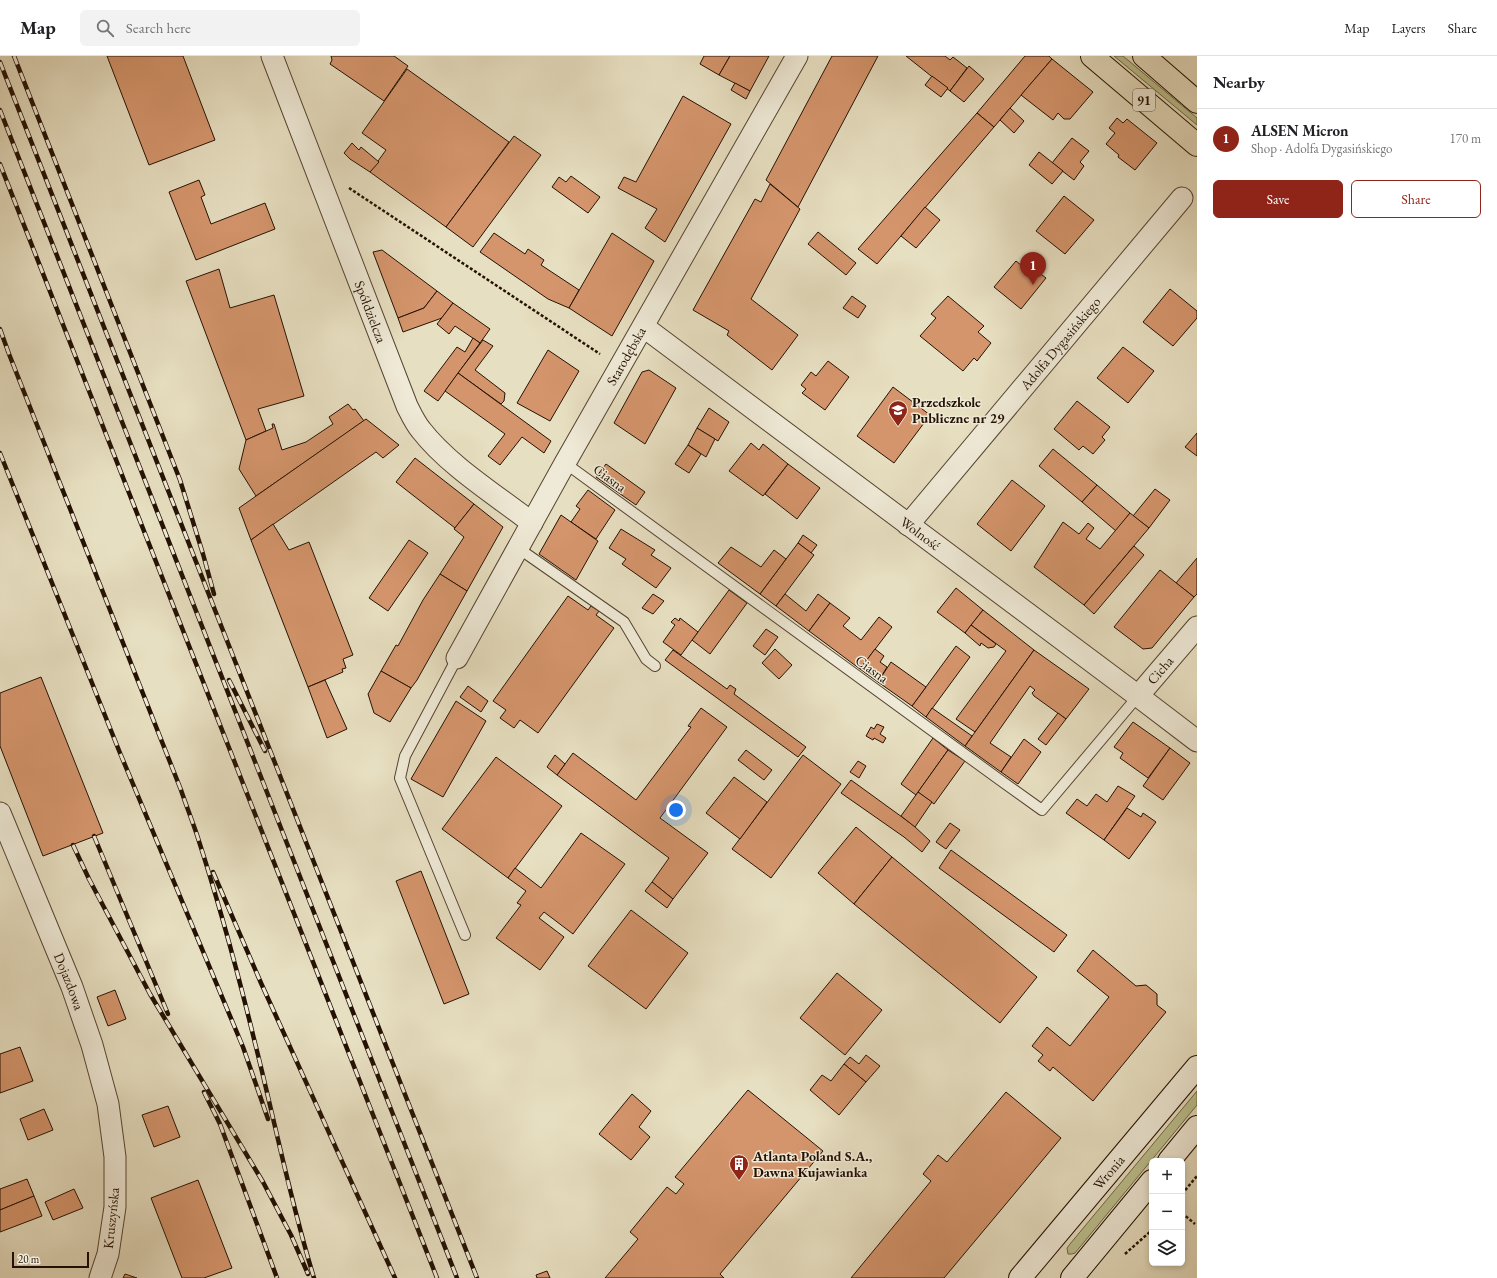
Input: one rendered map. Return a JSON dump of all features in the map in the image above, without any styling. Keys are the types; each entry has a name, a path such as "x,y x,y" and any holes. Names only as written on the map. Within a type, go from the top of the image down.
{"main road":[{"name":"91","path":"1092,56 1197,145"},
{"name":"91","path":"1144,56 1197,102"},
{"name":"Wronia","path":"1020,1278 1197,1067"},
{"path":"1171,1158 1197,1127"},
{"path":"1072,1278 1149,1185"}],"street":[{"name":"Spółdzielcza","path":"272,56 407,406 413,417 420,429 434,445 532,523"},
{"name":"Starodębska","path":"457,658 565,463 644,327 797,56"},
{"name":"Adolfa Dygasińskiego","path":"908,525 1182,198"},
{"name":"Wolność","path":"644,327 1197,741"},
{"name":"Cicha","path":"1138,696 1197,627"},
{"name":"Dojazdowa","path":"0,813 72,987 90,1038 108,1104 115,1157"},
{"name":"Kruszyńska","path":"100,1278 108,1254 115,1207 115,1157"}],"lane":[{"name":"Ciasna","path":"565,463 1042,810 1138,696"},
{"path":"518,548 624,622 646,659 655,666"},
{"path":"457,658 406,756 400,778 464,935"}],"path":[{"path":"347,187 620,368"},
{"path":"1185,1190 1197,1176"},
{"path":"1185,1216 1195,1224"}],"green space":[{"path":"1114,56 1123,56 1197,118 1197,125"},
{"path":"1197,1091 1197,1105 1153,1158 1149,1158 1149,1163 1075,1253 1068,1254 1067,1248"}],"building":[{"path":"107,56 183,56 215,140 149,165"},
{"path":"331,56 394,56 408,66 384,101 330,64 332,60"},
{"path":"704,56 730,56 719,75 700,64"},
{"path":"730,56 769,56 750,91 719,75"},
{"path":"832,56 878,56 798,207 766,180"},
{"path":"906,56 945,56 950,60 953,57 967,68 950,91"},
{"path":"1025,56 1049,56 1052,59 994,127 977,113"},
{"path":"1052,59 1093,92 1070,119 1064,119 1058,113 1053,120 1021,95"},
{"path":"969,66 984,79 964,102 950,91"},
{"path":"407,69 509,142 446,227 370,172 386,150 362,133"},
{"path":"932,76 948,88 941,97 925,85"},
{"path":"735,83 750,91 746,99 731,90"},
{"path":"683,96 731,124 665,242 645,228 657,209 618,188 624,177 636,182"},
{"path":"1010,108 1024,121 1014,133 1000,120"},
{"path":"977,113 994,127 877,264 858,249"},
{"path":"1117,118 1123,123 1127,119 1157,143 1135,170 1118,157 1119,155 1106,144 1115,133 1109,128"},
{"path":"514,136 541,155 473,247 446,227"},
{"path":"1072,138 1089,151 1080,162 1084,166 1074,180 1052,163"},
{"path":"352,143 359,150 361,147 379,162 370,172 350,159 344,153"},
{"path":"1039,152 1063,171 1052,184 1029,165"},
{"path":"571,176 600,197 588,213 552,187 559,177 566,182"},
{"path":"199,180 205,195 201,197 211,224 265,203 275,229 196,260 169,192"},
{"path":"770,184 800,209 751,299 798,335 772,370 727,335 729,331 693,310 755,199 761,202"},
{"path":"1064,196 1094,220 1065,254 1036,231"},
{"path":"925,207 940,220 916,248 901,236"},
{"path":"818,232 856,263 846,275 808,244"},
{"path":"494,233 525,254 528,249 544,260 541,265 579,290 569,308 548,299 480,252"},
{"path":"612,233 654,261 612,336 569,308"},
{"path":"382,250 437,291 424,308 398,318 373,252"},
{"path":"1016,261 1027,270 1030,266 1046,278 1021,309 994,287"},
{"path":"219,269 230,308 274,295 304,396 258,409 266,431 246,440 186,281"},
{"path":"1170,289 1197,311 1197,318 1173,346 1143,322"},
{"path":"437,291 453,303 442,318 403,332 398,318 424,308"},
{"path":"852,296 866,306 858,318 843,308"},
{"path":"948,296 984,326 978,332 991,343 977,361 974,358 963,371 920,336 936,318 931,314"},
{"path":"453,303 490,329 480,343 455,326 449,334 437,324"},
{"path":"473,338 480,343 438,401 424,391 457,347 465,352"},
{"path":"483,340 493,346 475,370 505,393 504,401 501,404 458,373"},
{"path":"1123,347 1154,371 1128,403 1097,378"},
{"path":"548,350 579,371 550,421 517,403"},
{"path":"828,361 849,377 825,410 802,393 806,389 801,385 811,372 816,376"},
{"path":"649,370 676,388 645,444 614,423 642,372"},
{"path":"458,373 551,441 544,453 522,437 500,465 488,456 505,434 445,391"},
{"path":"893,387 930,415 894,463 857,436"},
{"path":"1077,401 1110,427 1102,437 1105,440 1093,454 1083,446 1079,450 1054,429"},
{"path":"348,404 353,410 355,409 364,421 256,496 239,469 246,440 273,428 272,424 274,424 282,450 306,442 333,424 329,417"},
{"path":"709,408 729,422 718,441 697,428"},
{"path":"366,419 399,445 383,458 376,452 251,540 239,508"},
{"path":"697,428 715,439 706,457 688,445"},
{"path":"1197,433 1197,456 1185,447"},
{"path":"751,443 759,450 763,444 788,464 763,496 729,471"},
{"path":"688,445 701,454 689,473 675,464"},
{"path":"1053,449 1097,485 1082,502 1039,466"},
{"path":"415,458 474,504 455,528 396,482"},
{"path":"606,464 645,492 636,505 596,477"},
{"path":"788,464 820,488 797,519 765,494"},
{"path":"1012,480 1045,506 1011,551 977,524"},
{"path":"1097,485 1130,513 1116,531 1082,502"},
{"path":"1155,489 1170,500 1149,528 1133,516"},
{"path":"588,490 615,510 596,539 571,522 580,509 576,506"},
{"path":"474,504 503,527 467,591 440,574 464,537 454,529"},
{"path":"1130,513 1149,528 1084,605 1034,567 1063,522 1079,534 1088,523 1094,528 1086,539 1100,549"},
{"path":"561,515 598,541 576,580 539,554"},
{"path":"273,524 289,550 309,542 353,655 343,659 346,668 342,669 343,672 308,687 251,540"},
{"path":"621,529 655,550 651,555 671,568 656,588 622,564 626,559 609,548"},
{"path":"803,535 817,545 811,553 798,543"},
{"path":"409,540 428,553 388,611 369,598"},
{"path":"798,543 814,555 776,606 760,594"},
{"path":"1134,546 1144,555 1094,614 1084,605"},
{"path":"731,547 761,567 774,550 786,559 760,594 718,563"},
{"path":"1197,558 1197,594 1194,597 1176,583"},
{"path":"1160,570 1194,597 1152,648 1143,649 1114,627"},
{"path":"440,574 467,591 411,688 381,671 396,645 398,646 423,600"},
{"path":"956,588 983,610 965,633 937,612"},
{"path":"729,590 747,603 710,654 692,640"},
{"path":"653,594 664,601 653,614 642,608"},
{"path":"785,594 806,611 818,594 830,603 809,631 776,606"},
{"path":"568,596 588,610 591,606 599,611 596,615 614,628 538,733 520,720 514,728 500,718 506,710 493,701"},
{"path":"830,603 850,618 843,626 861,640 879,617 892,627 860,669 809,631"},
{"path":"983,610 1034,650 975,732 956,719 1006,651 971,625"},
{"path":"675,618 679,621 680,618 698,632 681,655 663,642 675,625 671,622"},
{"path":"971,625 996,644 994,647 988,648 981,643 980,646 965,633"},
{"path":"766,629 778,637 765,655 753,646"},
{"path":"956,646 970,657 926,717 912,706"},
{"path":"775,649 792,665 779,679 762,663"},
{"path":"875,649 884,656 880,662 887,667 878,682 860,669"},
{"path":"673,650 727,689 730,685 736,689 734,694 806,747 798,757 665,660"},
{"path":"1034,650 1089,689 1066,719 1034,696 1032,693 1035,690 1030,686 990,743 1011,757 1001,772 965,746"},
{"path":"891,662 926,687 912,706 878,682"},
{"path":"381,671 411,688 390,722 374,713 368,694"},
{"path":"41,677 103,833 43,856 0,746 0,693"},
{"path":"325,680 347,729 327,738 308,687"},
{"path":"468,686 488,701 481,712 460,697"},
{"path":"456,701 486,721 443,797 411,779"},
{"path":"701,708 727,727 660,818 708,853 673,899 652,882 669,858 557,775 573,753 636,800 691,727 688,726"},
{"path":"932,708 972,736 965,746 926,717"},
{"path":"1058,713 1066,719 1046,745 1038,739"},
{"path":"1133,722 1170,748 1148,778 1120,758 1123,753 1114,747"},
{"path":"877,724 884,727 880,734 886,738 883,743 866,736 871,727 874,729"},
{"path":"933,738 948,750 916,795 901,784"},
{"path":"1024,739 1041,752 1018,784 1001,772"},
{"path":"1170,748 1190,763 1163,800 1143,786"},
{"path":"746,750 772,770 764,780 738,760"},
{"path":"948,750 965,761 934,804 918,792"},
{"path":"555,755 565,764 557,775 547,767"},
{"path":"803,755 841,784 771,878 732,849"},
{"path":"496,757 562,806 508,878 442,829"},
{"path":"858,761 866,766 859,778 850,772"},
{"path":"734,777 767,802 740,839 706,813"},
{"path":"851,780 913,825 930,841 922,852 904,837 841,793"},
{"path":"1118,786 1135,796 1104,840 1066,813 1077,799 1087,806 1096,794 1107,802"},
{"path":"918,792 932,802 915,827 901,816"},
{"path":"1127,808 1141,817 1143,813 1156,822 1129,859 1104,840"},
{"path":"950,823 960,830 946,849 936,842"},
{"path":"856,827 892,857 854,904 818,873"},
{"path":"581,833 625,864 573,934 544,912 539,918 564,937 540,970 496,938 521,905 517,903 526,891 508,878 515,868 541,888"},
{"path":"951,850 1067,935 1054,952 939,868"},
{"path":"892,857 1037,977 1000,1023 854,904"},
{"path":"421,871 469,994 444,1004 396,881"},
{"path":"652,882 673,899 667,908 645,891"},
{"path":"631,910 688,953 646,1009 588,966"},
{"path":"1093,950 1136,986 1146,985 1157,994 1157,1005 1166,1012 1093,1101 1053,1067 1050,1071 1038,1061 1043,1055 1032,1046 1047,1027 1070,1046 1109,997 1077,971"},
{"path":"837,973 882,1010 845,1055 800,1018"},
{"path":"115,990 126,1019 108,1026 97,997"},
{"path":"20,1047 33,1081 0,1093 0,1054"},
{"path":"866,1055 880,1066 866,1082 844,1064 850,1057 859,1064"},
{"path":"844,1064 866,1082 839,1115 810,1090 822,1075 831,1081"},
{"name":"Atlanta Poland S.A., Dawna Kujawianka","path":"748,1090 823,1151 720,1274 724,1278 605,1278 638,1239 630,1232 667,1187 676,1194 684,1184 675,1177"},
{"path":"1006,1092 1061,1138 944,1278 851,1278 931,1181 923,1174 938,1155 947,1162"},
{"path":"632,1094 651,1111 639,1127 650,1137 631,1160 599,1134"},
{"path":"168,1106 180,1137 154,1147 142,1115"},
{"path":"44,1109 53,1130 28,1140 20,1119"},
{"path":"27,1179 34,1196 0,1210 0,1189"},
{"path":"198,1180 232,1268 204,1278 182,1278 151,1198"},
{"path":"74,1189 83,1208 53,1220 45,1202"},
{"path":"34,1196 42,1216 0,1232 0,1210"},
{"path":"547,1271 550,1278 537,1278 536,1275"},
{"path":"125,1274 137,1278 123,1278"}],"railway":[{"path":"14,56 180,480 214,594"},
{"path":"0,62 477,1278"},
{"path":"0,110 457,1278"},
{"path":"0,164 437,1278"},
{"path":"0,329 181,790 197,835 213,886 249,1017 290,1190 314,1278"},
{"path":"0,453 120,753 243,1047 268,1119"},
{"path":"229,680 265,751"},
{"path":"94,836 168,1014"},
{"path":"73,845 89,879 150,994 263,1182 291,1235 308,1274"},
{"path":"213,872 261,983 395,1278"},
{"path":"204,1092 220,1124 277,1278"}],"place":[{"name":"ALSEN Micron","path":"1033,285"},
{"name":"Przedszkole Publiczne nr 29","path":"898,427"},
{"name":"Atlanta Poland S.A., Dawna Kujawianka","path":"739,1181"}]}
